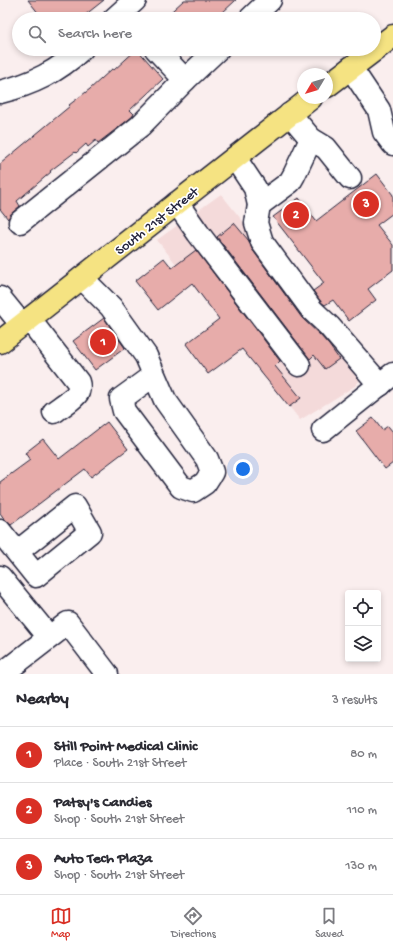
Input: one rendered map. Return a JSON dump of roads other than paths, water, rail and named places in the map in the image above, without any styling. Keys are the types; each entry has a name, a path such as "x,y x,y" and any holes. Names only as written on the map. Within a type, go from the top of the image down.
{"main road":[{"path":"381,45 393,36"},
{"path":"333,82 367,56"},
{"name":"South 21st Street","path":"0,342 303,104"}],"street":[{"path":"257,12 270,0"},
{"path":"0,92 18,88 37,80 53,72 74,56"},
{"path":"163,56 185,80"},
{"path":"20,222 140,126 211,56"},
{"path":"351,68 380,110 384,132 393,144"},
{"path":"290,114 311,139 326,148 350,178"},
{"path":"259,205 290,182 311,139"},
{"path":"235,158 255,188 259,205 256,222 262,242 312,310 386,379 323,430"},
{"path":"177,203 198,233 299,365"},
{"path":"82,278 111,307 146,356 165,400 207,459 212,472 205,483 193,491 181,487 124,411 121,399 154,375"},
{"path":"0,298 26,322 78,382 79,386 76,395 54,412"},
{"path":"0,531 17,552"},
{"path":"0,577 49,638"},
{"path":"2,674 68,623 107,674"}],"place":[{"name":"Auto Tech Plaza","path":"366,204"},
{"name":"Patsy's Candies","path":"296,215"},
{"name":"Still Point Medical Clinic","path":"103,342"}]}
